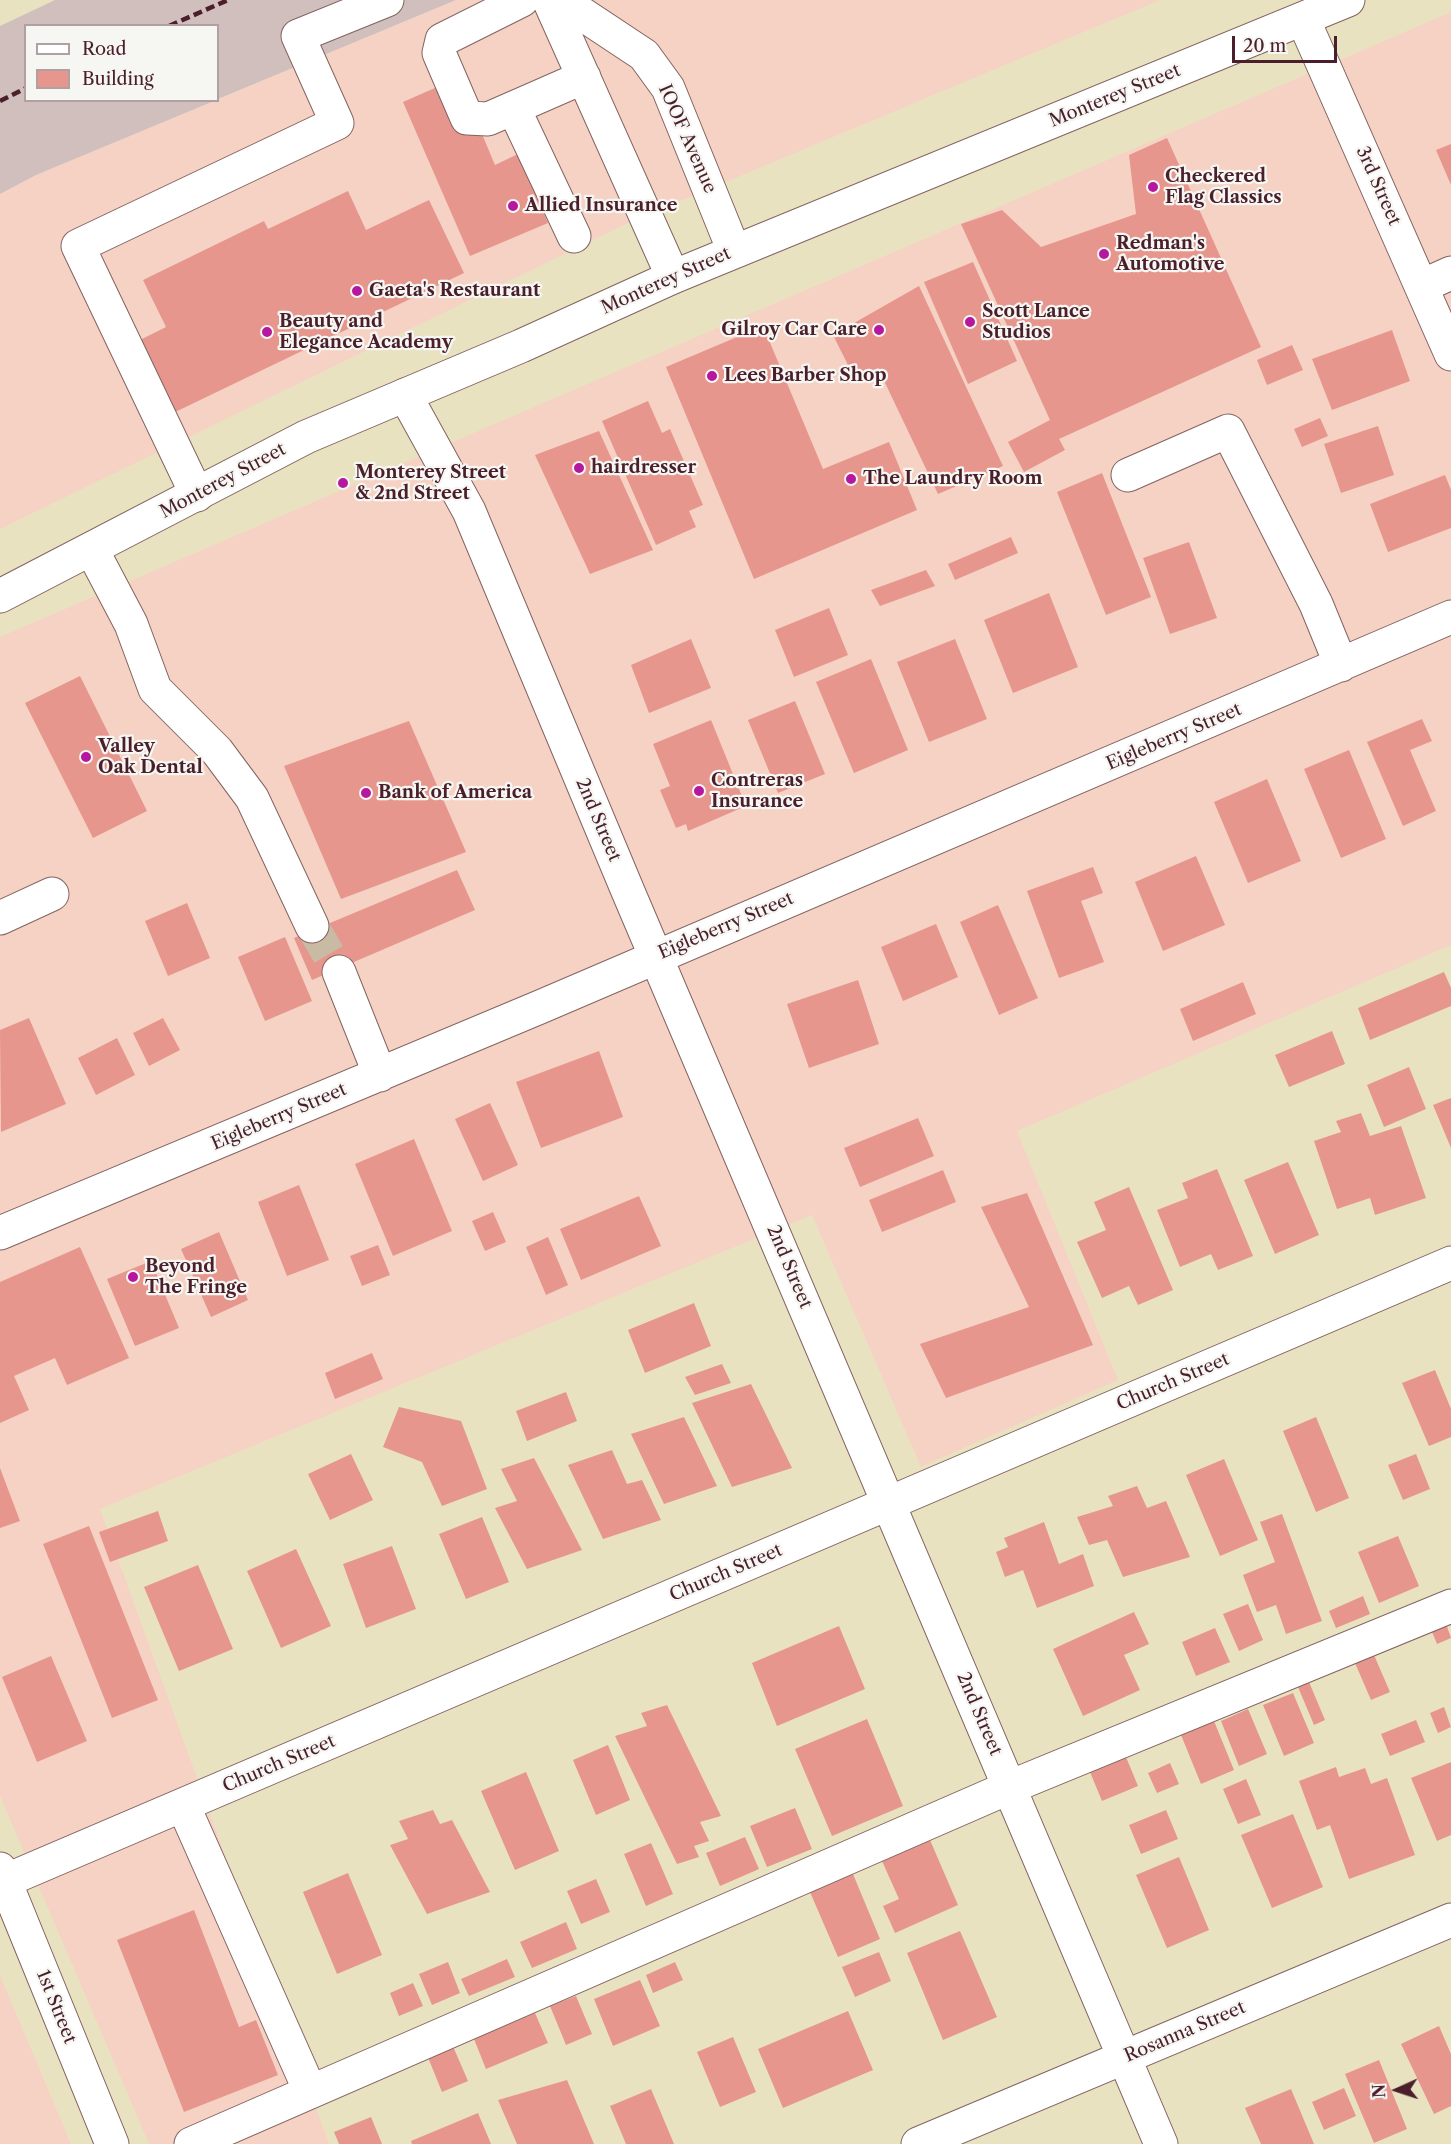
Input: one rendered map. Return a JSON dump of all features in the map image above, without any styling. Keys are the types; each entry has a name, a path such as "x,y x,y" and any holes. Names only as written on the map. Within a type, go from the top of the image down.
{"street":[{"path":"197,495 78,246 337,123 298,36 387,0"},
{"path":"522,0 442,40 438,53 467,118 488,119 584,77"},
{"path":"549,0 673,277"},
{"name":"IOOF Avenue","path":"561,0 644,55 668,88 734,251"},
{"name":"Monterey Street","path":"0,596 306,437 521,346 734,251 1326,7"},
{"name":"3rd Street","path":"1326,7 1436,279 1451,354"},
{"path":"514,109 574,236"},
{"name":"2nd Street","path":"405,395 469,511 1161,2144"},
{"path":"1128,475 1227,431 1316,604 1341,665"},
{"path":"92,550 131,624 155,689 217,751 252,798 312,926"},
{"name":"Eigleberry Street","path":"0,1233 380,1075 1451,617"},
{"path":"0,918 52,894"},
{"path":"339,972 380,1075"},
{"name":"Church Street","path":"2,1877 183,1805 1451,1263"},
{"path":"191,2144 1010,1786 1451,1606"},
{"path":"183,1805 310,2091"},
{"name":"1st Street","path":"2,1877 112,2144"},
{"name":"Rosanna Street","path":"918,2144 1451,1920"}],"shaded area":[{"path":"55,0 456,0 219,99 219,24 24,24 24,102 212,102 36,175 0,194 0,26"},
{"path":"456,0 1160,0 628,223 0,529 0,194 36,175 211,102 219,102 219,99"},
{"path":"1451,12 1451,945 1017,1131 1118,1380 921,1467 812,1215 100,1509 329,2144 149,2144 0,1796 0,637"},
{"path":"0,1975 71,2144 0,2144"}],"building":[{"path":"444,84 479,127 495,165 518,154 548,223 470,256 403,102"},
{"path":"1167,138 1261,347 1059,439 1065,450 1024,472 1008,442 1050,420 961,224 1002,210 1041,247 1136,214 1129,155"},
{"path":"1451,144 1451,185 1436,150"},
{"path":"348,191 366,230 429,200 464,273 169,415 134,343 166,327 143,280 264,221 268,229"},
{"name":"Scott Lance Studios","path":"973,262 1017,361 968,384 924,282"},
{"path":"919,286 1003,466 938,494 878,368 855,379 833,335"},
{"path":"763,326 823,469 889,442 917,510 754,579 666,367"},
{"path":"1392,330 1410,381 1332,410 1312,359"},
{"path":"1292,345 1303,370 1267,385 1257,360"},
{"path":"648,401 662,433 670,429 703,505 689,511 696,527 656,545 602,421"},
{"path":"1320,418 1328,436 1302,447 1294,429"},
{"path":"1378,426 1394,475 1341,493 1324,444"},
{"path":"599,431 653,550 590,574 535,455"},
{"path":"1102,473 1151,597 1106,615 1057,492"},
{"path":"1445,475 1451,490 1451,528 1388,552 1370,504"},
{"path":"1011,537 1018,553 955,580 948,564"},
{"path":"1189,542 1217,618 1170,634 1143,558"},
{"path":"926,570 935,586 880,606 871,590"},
{"path":"1049,593 1078,667 1013,693 984,620"},
{"path":"829,608 848,655 794,677 775,630"},
{"path":"691,639 711,688 649,713 631,665"},
{"path":"955,639 987,719 929,742 897,662"},
{"path":"871,659 908,750 854,773 816,682"},
{"name":"Valley Oak Dental","path":"80,676 147,811 93,838 25,703"},
{"path":"795,701 825,774 778,793 748,720"},
{"path":"1422,719 1432,741 1410,750 1436,811 1403,826 1367,742"},
{"path":"711,720 746,806 688,831 686,824 676,828 660,790 670,786 653,744"},
{"path":"409,721 466,852 341,899 284,766"},
{"path":"1349,750 1386,839 1341,858 1304,769"},
{"path":"1267,779 1301,861 1248,883 1214,802"},
{"path":"1196,856 1225,925 1163,951 1135,882"},
{"path":"1093,867 1103,893 1081,901 1104,962 1059,978 1027,891"},
{"path":"457,870 475,910 312,980 294,938"},
{"path":"187,903 210,958 168,976 145,921"},
{"path":"998,905 1038,998 999,1015 960,922"},
{"path":"936,924 958,977 903,1001 881,947"},
{"path":"285,937 312,1001 265,1021 238,957"},
{"path":"1444,972 1451,988 1451,1006 1370,1040 1358,1008"},
{"path":"858,980 879,1044 809,1068 787,1004"},
{"path":"1243,982 1256,1014 1193,1041 1180,1009"},
{"path":"29,1018 66,1104 1,1132 0,1030"},
{"path":"163,1018 180,1050 149,1066 133,1033"},
{"path":"1332,1031 1345,1064 1289,1087 1275,1055"},
{"path":"117,1038 135,1075 96,1095 78,1058"},
{"path":"599,1051 623,1117 541,1148 516,1082"},
{"path":"1409,1067 1426,1109 1384,1127 1367,1085"},
{"path":"1451,1098 1451,1148 1433,1105"},
{"path":"490,1103 518,1165 483,1181 455,1119"},
{"path":"1361,1113 1370,1136 1401,1126 1426,1198 1375,1215 1370,1198 1337,1209 1314,1141 1341,1132 1336,1121"},
{"path":"918,1118 934,1156 860,1187 844,1148"},
{"path":"414,1139 452,1231 393,1256 355,1164"},
{"path":"1288,1162 1319,1235 1275,1254 1244,1180"},
{"path":"1217,1169 1253,1256 1218,1270 1211,1254 1180,1267 1157,1210 1188,1198 1182,1183"},
{"path":"943,1170 956,1202 882,1232 869,1200"},
{"path":"299,1185 329,1260 287,1276 258,1202"},
{"path":"1129,1187 1173,1290 1138,1305 1129,1286 1102,1298 1077,1242 1106,1230 1094,1202"},
{"path":"1027,1193 1093,1345 946,1398 920,1344 1029,1307 981,1207"},
{"path":"639,1196 661,1246 581,1280 560,1229"},
{"path":"493,1212 506,1242 485,1251 472,1221"},
{"path":"219,1232 248,1300 211,1317 181,1249"},
{"path":"548,1237 568,1285 546,1295 526,1247"},
{"path":"378,1245 390,1275 362,1286 350,1256"},
{"path":"80,1247 129,1358 67,1385 55,1358 14,1376 29,1410 0,1423 0,1282"},
{"path":"151,1261 179,1328 135,1346 107,1279"},
{"path":"694,1303 711,1346 645,1373 628,1330"},
{"path":"372,1353 383,1379 335,1399 325,1373"},
{"path":"722,1364 731,1383 695,1395 685,1377"},
{"path":"1435,1370 1451,1409 1451,1437 1429,1446 1402,1383"},
{"path":"751,1384 792,1468 732,1487 692,1403"},
{"path":"566,1392 577,1421 527,1441 516,1411"},
{"path":"399,1407 461,1421 487,1489 442,1506 422,1462 383,1447"},
{"path":"684,1417 717,1486 664,1504 631,1434"},
{"path":"1316,1417 1349,1498 1316,1512 1283,1431"},
{"path":"612,1450 627,1484 642,1480 661,1520 603,1539 568,1465"},
{"path":"351,1454 373,1500 330,1520 308,1474"},
{"path":"1416,1454 1430,1489 1403,1500 1388,1465"},
{"path":"534,1458 582,1550 527,1569 495,1508 517,1501 501,1469"},
{"path":"1224,1459 1258,1540 1220,1556 1186,1475"},
{"path":"0,1468 20,1521 0,1528"},
{"path":"1137,1486 1147,1508 1166,1501 1190,1557 1123,1577 1107,1540 1089,1545 1077,1517 1113,1506 1108,1496"},
{"path":"158,1511 168,1541 110,1562 99,1532"},
{"path":"1282,1514 1322,1621 1286,1634 1276,1605 1257,1612 1243,1575 1275,1562 1260,1522"},
{"path":"482,1517 509,1582 466,1599 439,1534"},
{"path":"1044,1522 1059,1564 1083,1554 1094,1586 1037,1608 1023,1570 1005,1577 996,1552 1008,1547 1004,1538"},
{"path":"89,1526 158,1700 112,1718 43,1544"},
{"path":"1398,1536 1419,1586 1379,1603 1358,1552"},
{"path":"392,1546 416,1609 366,1628 343,1564"},
{"path":"296,1549 331,1626 281,1648 247,1571"},
{"path":"198,1565 233,1649 179,1671 144,1587"},
{"path":"1363,1596 1370,1614 1336,1628 1329,1611"},
{"path":"1248,1604 1263,1640 1239,1651 1223,1614"},
{"path":"1134,1612 1149,1644 1124,1655 1140,1690 1083,1716 1053,1649"},
{"path":"1445,1621 1451,1638 1437,1644 1430,1627"},
{"path":"839,1626 865,1689 777,1726 752,1663"},
{"path":"1215,1628 1230,1662 1196,1676 1182,1642"},
{"path":"1374,1655 1390,1692 1371,1700 1355,1663"},
{"path":"51,1656 87,1741 37,1762 2,1677"},
{"path":"1309,1682 1325,1720 1314,1725 1298,1687"},
{"path":"1293,1693 1314,1743 1284,1756 1263,1705"},
{"path":"667,1705 721,1816 700,1822 709,1841 694,1846 699,1857 677,1864 615,1736 647,1726 641,1713"},
{"path":"1444,1707 1451,1727 1438,1733 1430,1713"},
{"path":"1248,1709 1267,1754 1239,1766 1221,1721"},
{"path":"867,1719 903,1806 832,1836 795,1749"},
{"path":"1416,1720 1425,1742 1390,1756 1381,1734"},
{"path":"1214,1721 1234,1770 1201,1784 1181,1735"},
{"path":"608,1745 630,1800 596,1815 573,1760"},
{"path":"1126,1757 1138,1786 1102,1801 1090,1772"},
{"path":"1451,1762 1451,1835 1437,1841 1411,1778"},
{"path":"1170,1763 1179,1784 1157,1793 1148,1773"},
{"path":"1336,1767 1339,1777 1365,1768 1371,1784 1387,1778 1415,1855 1349,1879 1330,1825 1317,1830 1299,1781"},
{"path":"526,1772 559,1851 515,1870 481,1791"},
{"path":"1246,1779 1261,1815 1238,1824 1223,1789"},
{"path":"795,1808 812,1849 767,1867 750,1826"},
{"path":"433,1810 440,1824 452,1820 490,1892 427,1914 390,1845 408,1839 399,1821"},
{"path":"1166,1810 1178,1839 1141,1854 1129,1825"},
{"path":"1293,1814 1323,1887 1272,1908 1241,1835"},
{"path":"745,1837 759,1869 720,1886 706,1853"},
{"path":"930,1840 958,1905 895,1933 883,1906 899,1899 882,1861"},
{"path":"651,1843 673,1894 646,1906 624,1854"},
{"path":"1179,1857 1209,1930 1167,1948 1136,1875"},
{"path":"348,1873 382,1955 337,1974 303,1892"},
{"path":"853,1874 880,1939 838,1957 810,1892"},
{"path":"596,1879 610,1912 581,1924 567,1891"},
{"path":"194,1910 239,2027 256,2020 278,2075 184,2112 117,1940"},
{"path":"566,1922 577,1949 532,1968 520,1942"},
{"path":"960,1931 997,2017 943,2040 907,1953"},
{"path":"879,1952 891,1981 855,1997 842,1967"},
{"path":"507,1959 515,1977 469,1996 461,1979"},
{"path":"448,1962 460,1993 432,2005 419,1974"},
{"path":"675,1962 683,1980 653,1993 646,1975"},
{"path":"640,1980 660,2026 613,2046 594,1999"},
{"path":"413,1983 423,2006 399,2016 390,1993"},
{"path":"576,1996 592,2034 566,2045 550,2006"},
{"path":"848,2011 873,2070 783,2108 758,2049"},
{"path":"535,2013 548,2043 486,2069 474,2039"},
{"path":"1439,2026 1451,2054 1451,2106 1434,2114 1401,2044"},
{"path":"733,2037 756,2092 720,2107 697,2052"},
{"path":"452,2044 468,2081 442,2092 427,2055"},
{"path":"1379,2060 1407,2129 1374,2143 1345,2074"},
{"path":"567,2080 594,2144 517,2144 498,2100"},
{"path":"1344,2088 1356,2116 1324,2130 1312,2102"},
{"path":"651,2089 674,2144 626,2144 610,2106"},
{"path":"1291,2089 1314,2144 1261,2144 1245,2108"},
{"path":"478,2113 491,2144 412,2144 411,2141"},
{"path":"371,2117 382,2144 339,2144 334,2132"}],"tunnel":[{"path":"312,926 339,972"}],"railway":[{"path":"174,24 228,0"},
{"path":"0,101 24,89"}],"place":[{"name":"Checkered Flag Classics","path":"1153,187"},
{"name":"Allied Insurance","path":"513,206"},
{"name":"Redman's Automotive","path":"1104,254"},
{"name":"Gaeta's Restaurant","path":"357,291"},
{"name":"Scott Lance Studios","path":"970,322"},
{"name":"Gilroy Car Care","path":"879,330"},
{"name":"Beauty and Elegance Academy","path":"267,332"},
{"name":"Lees Barber Shop","path":"712,376"},
{"name":"hairdresser","path":"579,468"},
{"name":"The Laundry Room","path":"851,479"},
{"name":"Monterey Street & 2nd Street","path":"343,483"},
{"name":"Valley Oak Dental","path":"86,757"},
{"name":"Contreras Insurance","path":"699,791"},
{"name":"Bank of America","path":"366,793"},
{"name":"Beyond The Fringe","path":"133,1277"}]}
